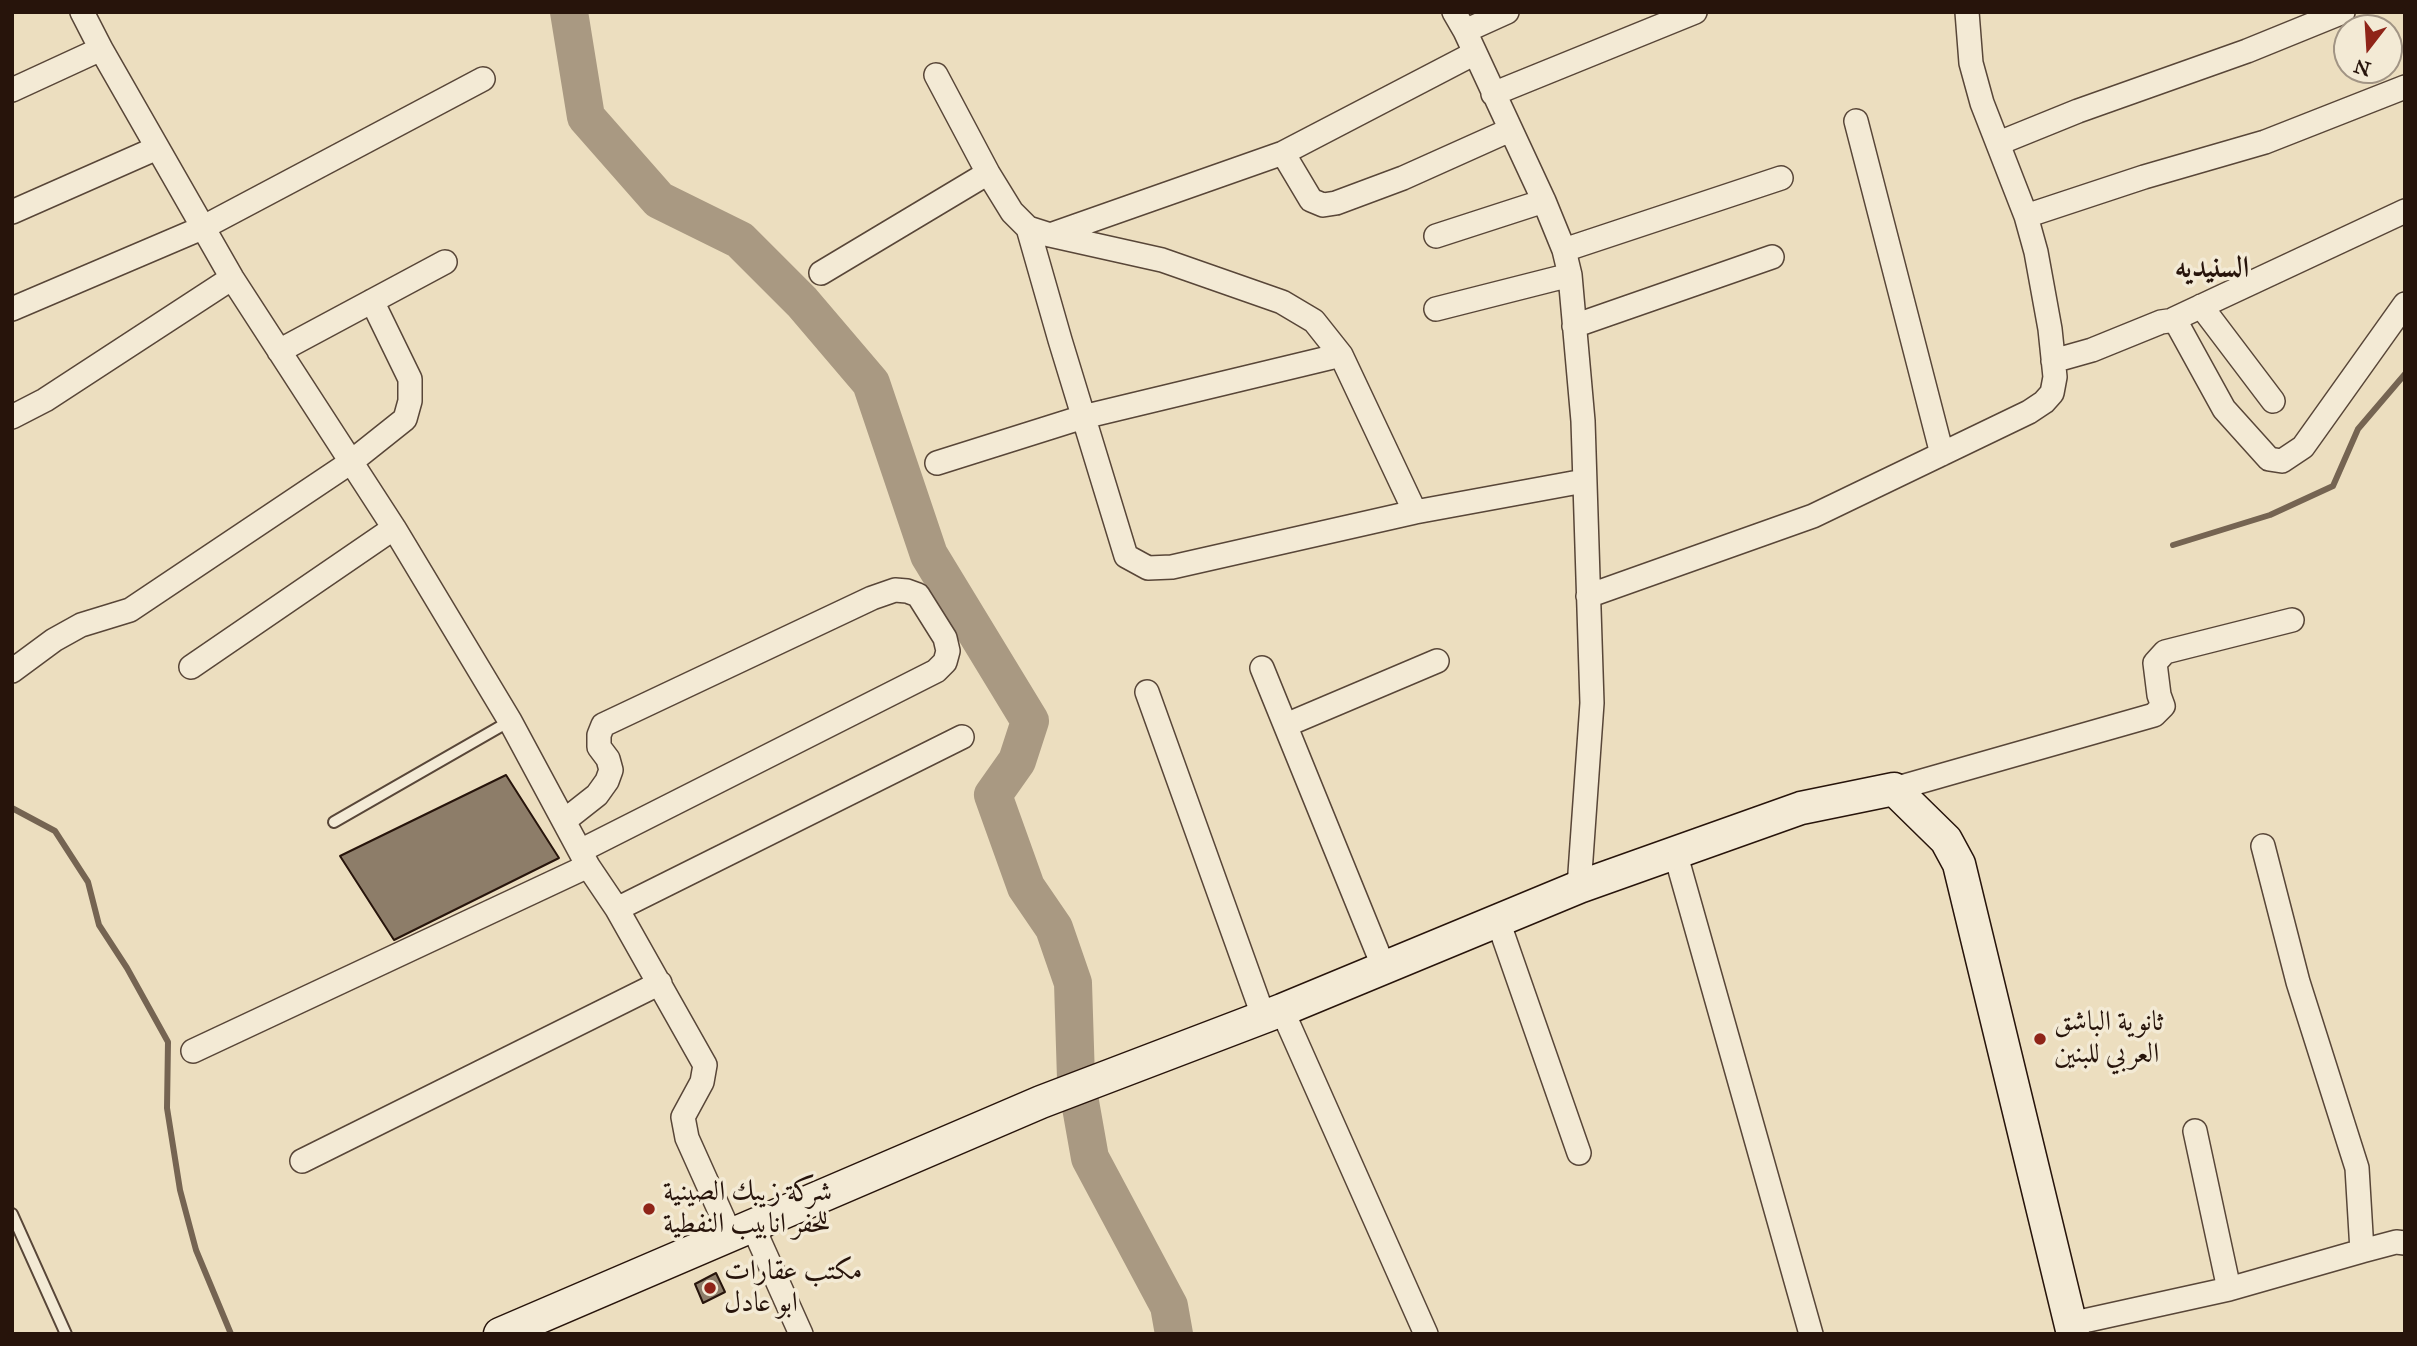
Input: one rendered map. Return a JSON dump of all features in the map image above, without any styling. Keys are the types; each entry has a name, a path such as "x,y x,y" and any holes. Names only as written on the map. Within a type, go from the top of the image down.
{"main road":[{"path":"500,1334 1041,1102 1273,1014 1579,887 1801,808 1894,789 1946,839 1959,864 2072,1329"}],"street":[{"path":"82,12 232,278 394,528 510,721 584,859 617,909 705,1065 702,1082 683,1116 687,1138 801,1334"},
{"path":"1507,12 1460,21 1545,201 1564,250 1570,275 1583,421 1592,702 1579,887"},
{"path":"1493,94 1695,12"},
{"path":"1588,596 1813,516 2029,412 2052,393 2054,377 2050,329 2036,252 2026,215 1982,103 1971,63 1966,12"},
{"path":"1999,143 2078,111 2247,51 2343,12"},
{"path":"12,90 101,49"},
{"path":"1039,232 1283,153 1475,53"},
{"path":"936,75 1012,212 1039,232 1162,260 1282,302 1314,321 1341,355 1415,512"},
{"path":"12,309 202,228 483,79"},
{"path":"2026,215 2265,142 2405,87"},
{"path":"1856,121 1942,454"},
{"path":"1283,153 1311,200 1323,205 1336,203 1403,178 1510,130"},
{"path":"12,212 157,148"},
{"path":"821,273 988,173"},
{"path":"1564,250 1781,178"},
{"path":"1436,236 1545,201"},
{"path":"2053,361 2092,350 2174,319 2405,211"},
{"path":"1039,232 1083,417 1126,556 1148,568 1172,567 1415,512 1584,481"},
{"path":"1574,326 1772,257"},
{"path":"279,351 445,262"},
{"path":"1436,309 1570,275"},
{"path":"12,417 45,400 232,278"},
{"path":"12,671 54,640 80,625 130,610 351,461 405,419 410,401 410,379 372,301"},
{"path":"2174,319 2224,409 2269,459 2282,461 2303,447 2405,304"},
{"path":"2201,306 2273,401"},
{"path":"937,463 1083,417 1341,355"},
{"path":"191,667 394,528"},
{"path":"192,1051 584,859 936,671 945,662 945,638 918,595 895,590 872,598 603,725 599,735 599,747 608,759 611,770 607,781 597,795 564,821"},
{"path":"1894,789 2154,715 2163,706 2155,663 2165,652 2292,620"},
{"path":"1286,725 1437,661"},
{"path":"1262,668 1384,968"},
{"path":"1147,692 1273,1014 1426,1334"},
{"path":"617,909 962,737"},
{"path":"2263,846 2298,982 2357,1168 2362,1251"},
{"path":"1675,852 1811,1334"},
{"path":"1498,921 1579,1153"},
{"path":"302,1161 660,983"},
{"path":"2195,1131 2230,1289"},
{"path":"2072,1329 2230,1289 2396,1242 2405,1243"}],"lane":[{"path":"334,822 510,721"},
{"path":"12,1214 66,1334"}],"building":[{"path":"506,775 559,858 394,940 340,856"},
{"name":"مكتب عقارات ابو عادل","path":"716,1273 725,1292 703,1303 695,1284"}],"waterway":[{"path":"569,12 586,117 659,200 740,240 802,302 871,383 929,555 1030,721 1017,761 993,795 1026,887 1054,928 1073,983 1076,1079 1090,1158 1169,1306 1174,1334"},
{"path":"2173,545 2270,515 2333,486 2358,429 2405,374"},
{"path":"12,808 55,831 88,882 99,925 127,968 168,1042 167,1108 180,1190 196,1250 231,1334"}],"place":[{"name":"ثانوية الباشق العربي للبنين","path":"2040,1039"},
{"name":"شركة زيبك الصينية للحفر انابيب النفطية","path":"649,1209"},
{"name":"مكتب عقارات ابو عادل","path":"710,1288"}],"district":[{"name":"السنيديه","path":"2212,270"}]}
